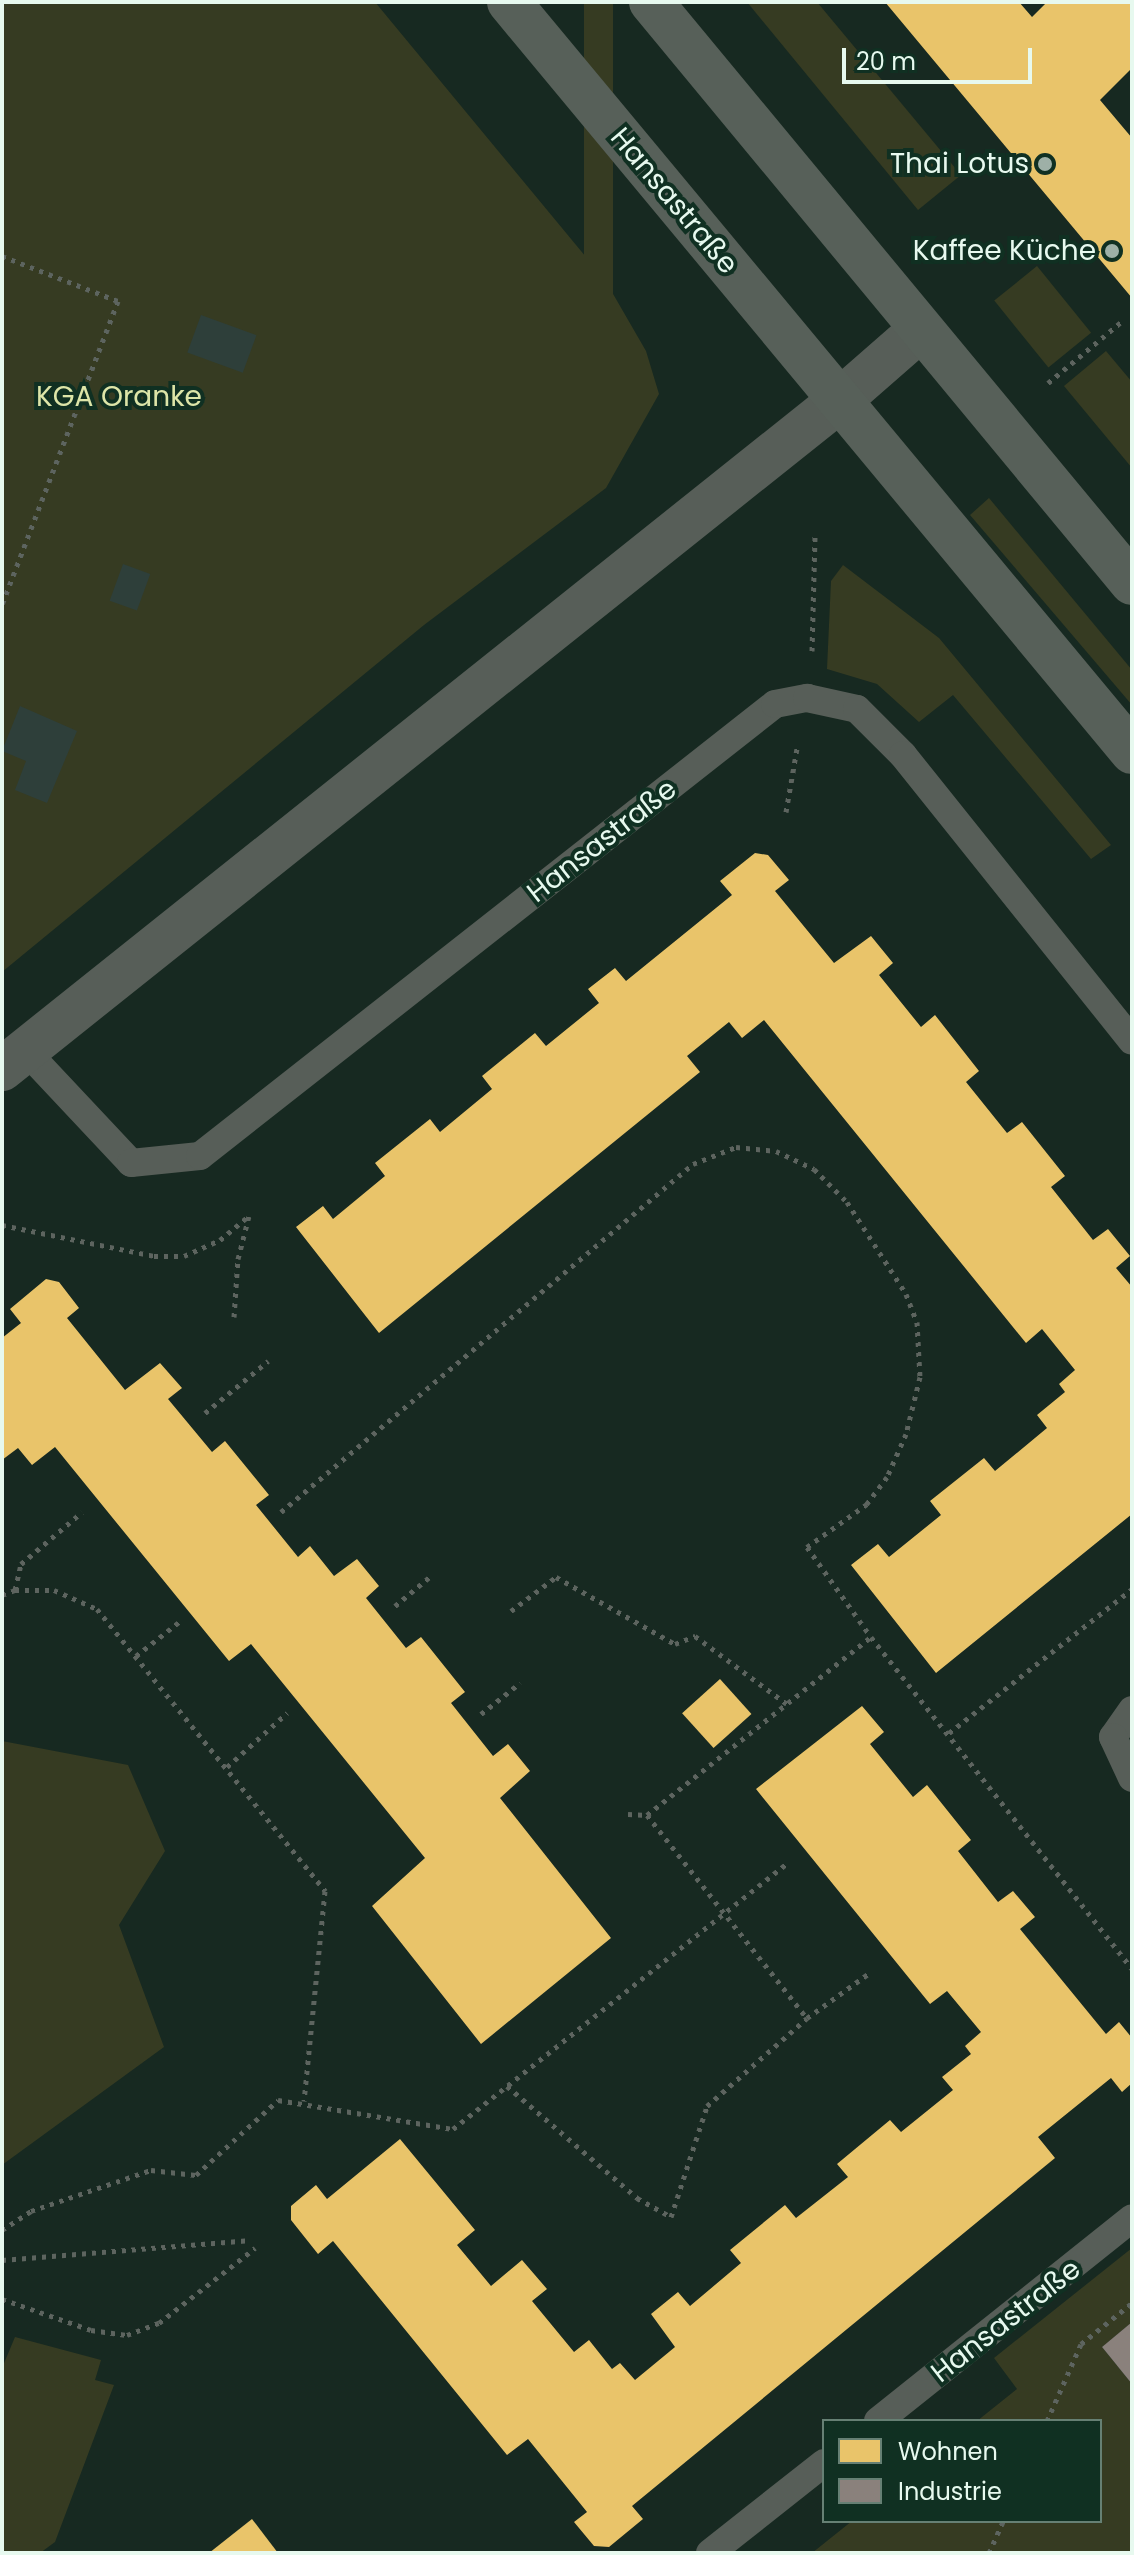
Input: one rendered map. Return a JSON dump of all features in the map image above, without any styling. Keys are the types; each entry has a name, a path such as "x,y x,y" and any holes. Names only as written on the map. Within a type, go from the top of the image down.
{"main road":[{"name":"Hansastraße","path":"509,2 1132,752"},
{"path":"651,2 1132,583"}],"street":[{"name":"Hansastraße","path":"14,1059 840,400 920,330"}],"lane":[{"name":"Hansastraße","path":"14,1059 131,1163 200,1156 775,704 807,698 857,709 903,755 1132,1041"},
{"path":"1132,1710 1113,1737 1132,1778"},
{"name":"Hansastraße","path":"881,2419 1132,2218"},
{"path":"710,2553 822,2465"}],"path":[{"path":"2,256 118,301 2,604"},
{"path":"1048,383 1121,322"},
{"path":"281,1512 693,1164 736,1147 776,1151 814,1169 847,1202 886,1259 917,1322 920,1377 906,1434 887,1477 867,1504 807,1547 871,1637 1132,1969"},
{"path":"2,1225 154,1256 184,1256 220,1240 249,1216 238,1259 234,1317"},
{"path":"205,1413 268,1361"},
{"path":"15,1590 21,1564 82,1512"},
{"path":"395,1606 432,1575"},
{"path":"511,1611 556,1577 675,1644 695,1636 787,1704"},
{"path":"949,1733 1132,1589"},
{"path":"2,1595 15,1590 54,1590 97,1609 325,1891 304,2101"},
{"path":"136,1656 179,1622"},
{"path":"628,1814 647,1815 871,1637"},
{"path":"481,1714 520,1683"},
{"path":"227,1767 287,1713"},
{"path":"647,1815 807,2018"},
{"path":"2,2230 31,2211 151,2170 196,2175 278,2100 304,2101 453,2129 789,1862"},
{"path":"507,2086 637,2198 671,2217 707,2106 807,2018 868,1974"},
{"path":"2,2260 248,2240"},
{"path":"2,2299 91,2330 127,2335 159,2323 255,2248"},
{"path":"1048,2419 1081,2344 1132,2303"},
{"path":"989,2553 1002,2523"}],"green space":[{"name":"KGA Oranke","path":"2,2 375,2 605,280 646,351 659,394 606,488 424,625 2,972"},
{"path":"584,2 613,2 613,310 584,310"},
{"path":"747,2 817,2 961,175 918,210"},
{"path":"1037,266 1091,333 1048,367 994,301"},
{"path":"1106,351 1132,382 1132,468 1064,386"},
{"path":"989,498 1132,670 1132,705 970,515"},
{"path":"843,565 939,638 1111,845 1091,859 953,695 919,722 877,684 827,669 831,581"},
{"path":"2,1741 128,1765 165,1851 119,1925 164,2047 2,2165"},
{"path":"1132,2248 1132,2322 1102,2347 1132,2384 1132,2553 812,2553 850,2523 1102,2523 1102,2419 980,2419 1017,2389 994,2358"},
{"path":"15,2337 101,2360 95,2380 114,2385 55,2542 40,2553 2,2553 2,2368"}],"building: Wohnen":[{"path":"885,2 1019,2 1032,17 1047,2 1132,2 1132,68 1100,100 1132,138 1132,298"},
{"path":"755,853 768,855 789,880 775,891 834,963 871,936 893,963 879,975 921,1027 935,1015 979,1071 966,1082 1007,1133 1022,1122 1065,1176 1051,1187 1093,1240 1108,1229 1130,1256 1116,1268 1132,1287 1132,1514 936,1673 851,1565 878,1544 889,1557 941,1515 930,1501 984,1458 995,1471 1047,1428 1037,1415 1065,1392 1059,1384 1075,1370 1042,1329 1026,1343 764,1020 742,1038 729,1022 687,1056 700,1072 379,1333 296,1227 323,1206 333,1219 385,1176 375,1163 430,1119 440,1132 492,1089 482,1076 535,1033 546,1046 599,1003 588,989 615,968 626,981 732,895 720,881"},
{"path":"46,1279 59,1282 79,1308 67,1318 125,1390 160,1363 182,1388 168,1399 212,1452 225,1441 269,1495 256,1505 298,1557 310,1546 334,1576 357,1559 379,1586 366,1598 406,1648 421,1637 465,1692 451,1703 493,1756 508,1744 530,1771 500,1798 611,1938 481,2044 372,1906 425,1858 251,1644 229,1661 55,1447 32,1465 18,1448 2,1460 2,1338 21,1323 10,1309"},
{"path":"720,1679 751,1714 714,1748 682,1713"},
{"path":"862,1706 884,1732 870,1744 913,1797 927,1785 971,1840 958,1851 998,1902 1013,1891 1035,1917 1020,1929 1106,2034 1119,2022 1132,2038 1132,2083 1122,2092 1111,2078 1038,2137 1055,2158 632,2506 643,2519 609,2547 594,2546 574,2522 587,2512 528,2439 507,2455 333,2241 318,2254 291,2220 291,2206 316,2185 327,2199 400,2139 475,2230 457,2245 491,2286 522,2260 547,2289 532,2301 574,2352 589,2340 612,2369 620,2363 635,2380 675,2347 651,2314 678,2292 690,2306 741,2263 730,2250 785,2205 796,2218 848,2177 837,2164 890,2120 901,2132 953,2090 942,2077 971,2054 965,2046 981,2032 947,1991 930,2004 756,1789"},
{"path":"252,2519 278,2553 209,2553"}],"building: Industrie":[{"path":"1132,2322 1132,2384 1102,2347"}],"building: Sonstige":[{"path":"201,315 256,335 243,373 187,353"},
{"path":"123,564 150,574 137,611 110,601"},
{"path":"20,706 77,731 47,803 15,790 26,761 2,751"}],"place":[{"name":"Thai Lotus","path":"1045,164"},
{"name":"Kaffee Küche","path":"1112,251"}]}
